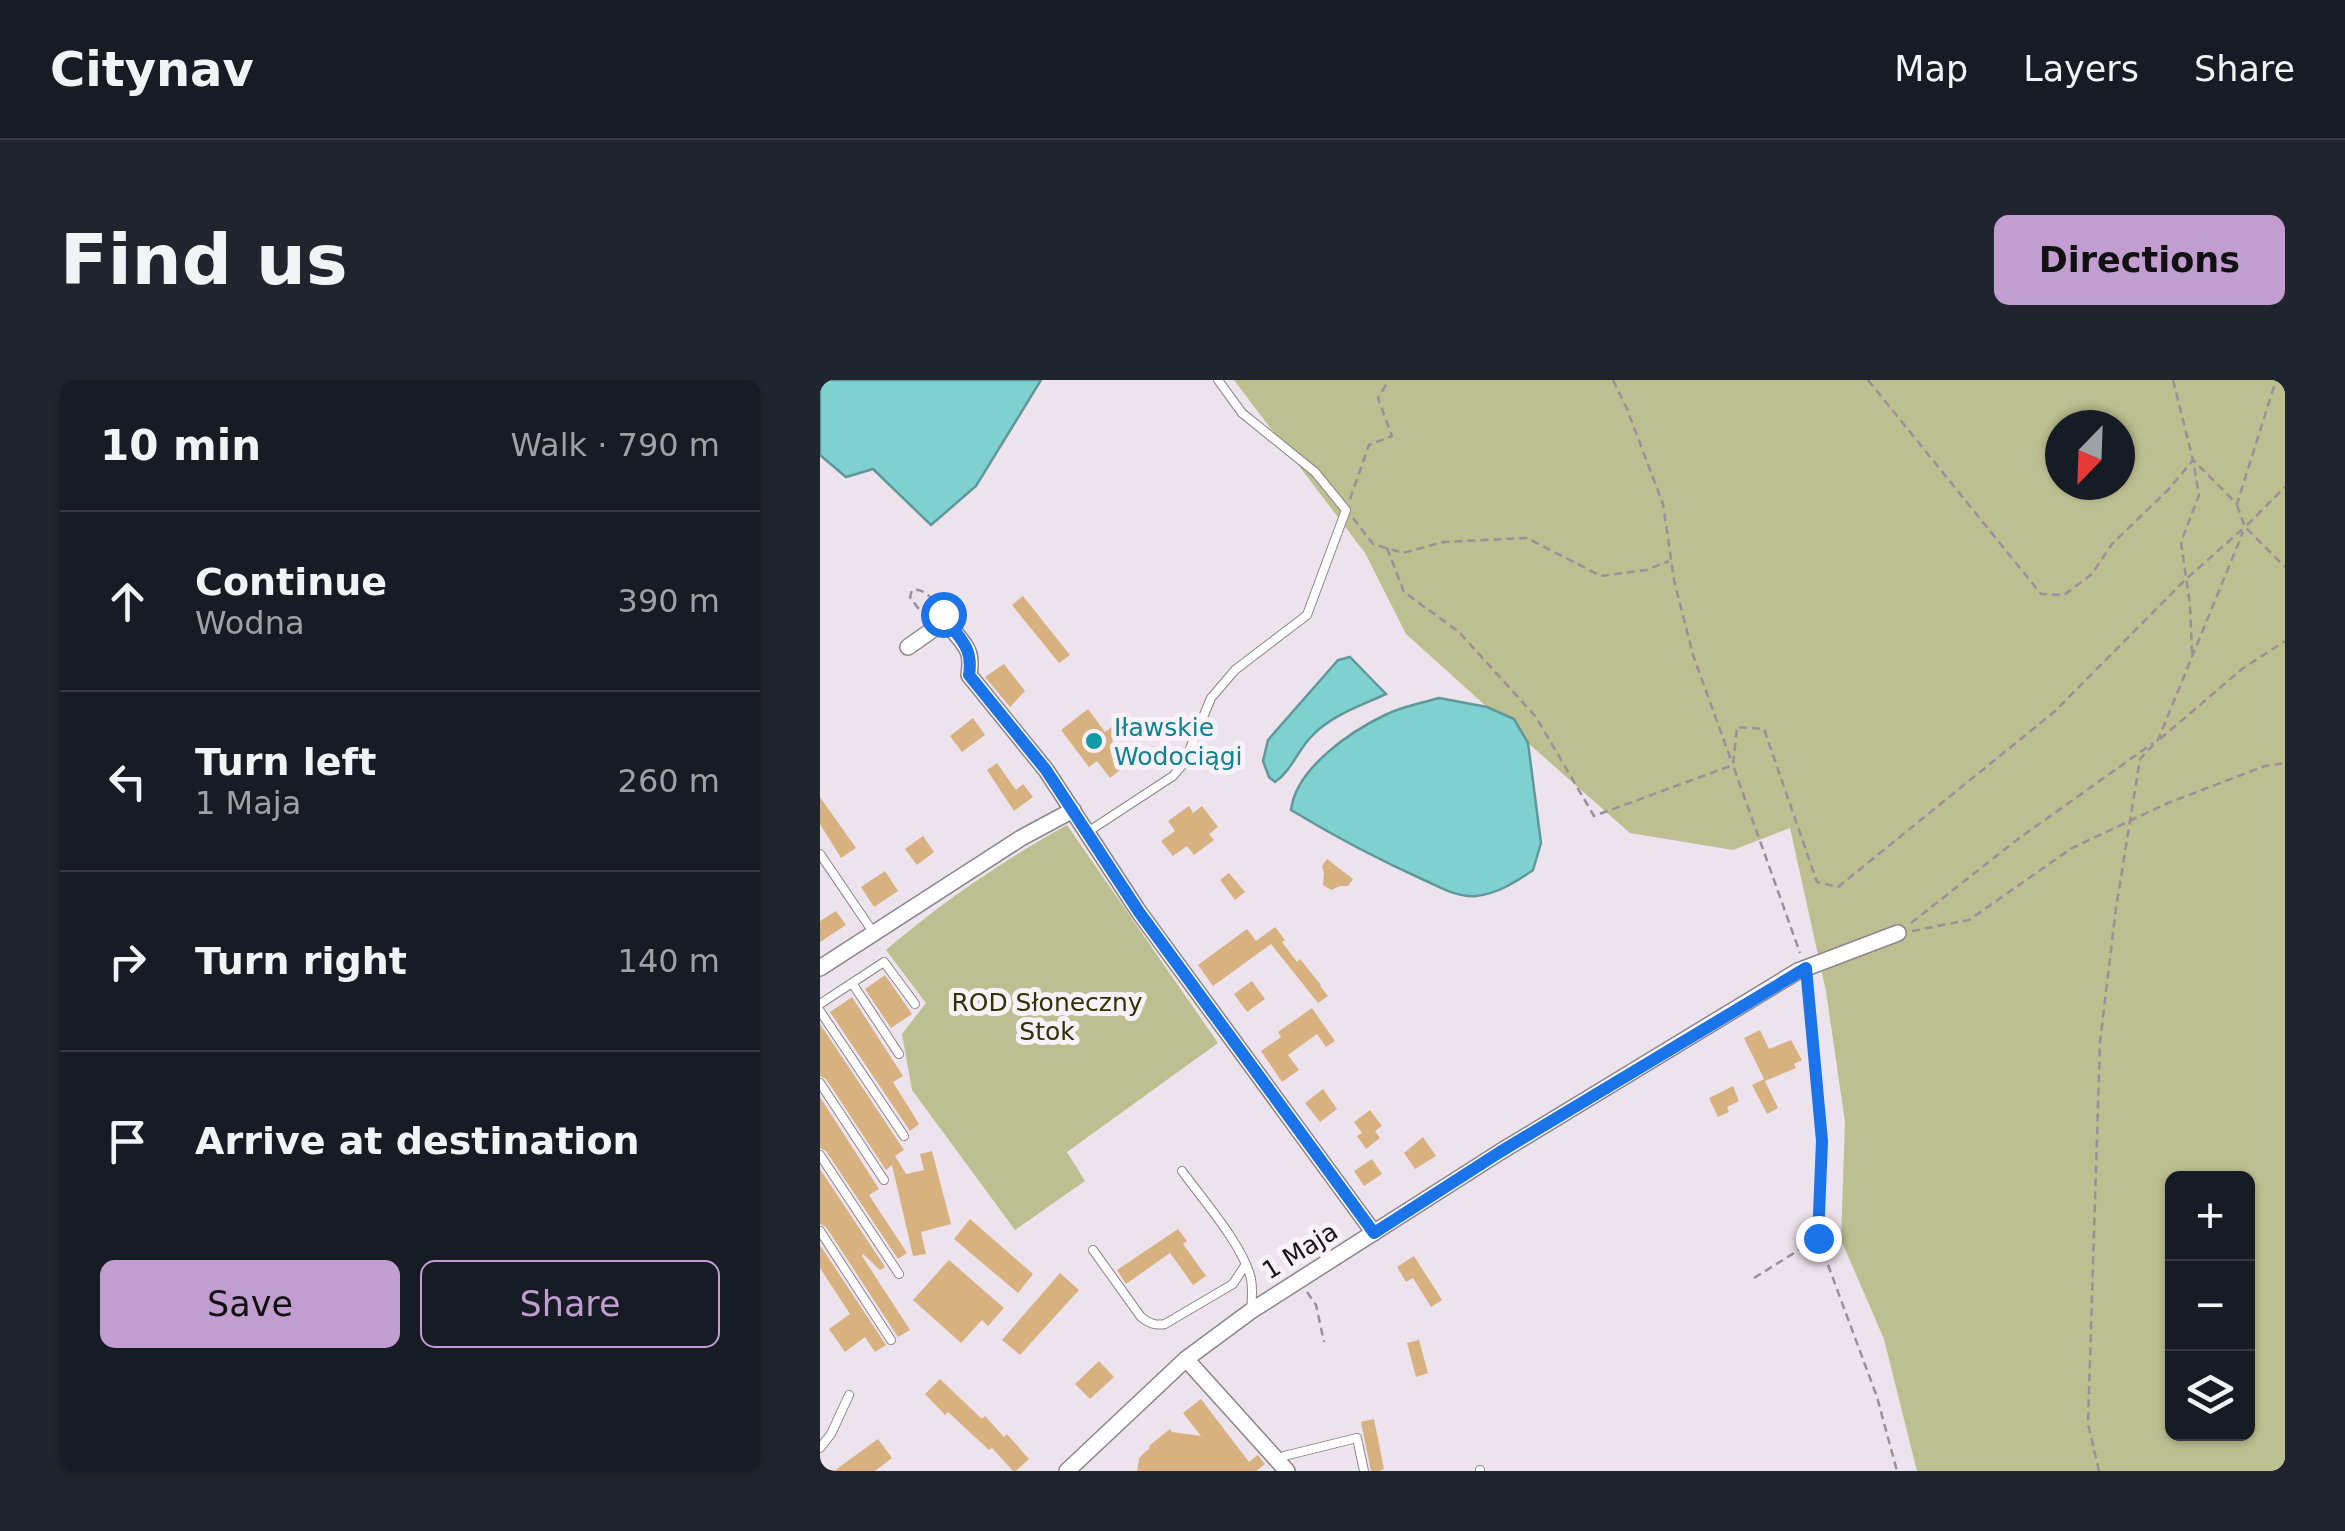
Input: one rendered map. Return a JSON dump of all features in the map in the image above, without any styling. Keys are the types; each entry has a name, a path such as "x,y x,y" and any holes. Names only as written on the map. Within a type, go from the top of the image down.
{"street":[{"path":"908,647 935,628 950,628 964,643 972,660 969,675 1046,770 1139,912 1374,1233"},
{"path":"820,968 1021,838 1072,810"},
{"name":"1 Maja","path":"1068,1471 1186,1359 1251,1311 1500,1152 1806,968 1898,933"},
{"path":"1186,1359 1283,1466"}],"lane":[{"path":"1086,833 1173,776 1184,762 1211,698 1235,670 1307,615 1346,510 1315,472 1242,413 1218,380"},
{"path":"820,854 874,932"},
{"path":"904,1136 820,1007 884,962 915,1004"},
{"path":"852,983 899,1054"},
{"path":"820,1083 884,1180"},
{"path":"820,1156 899,1274"},
{"path":"1182,1171 1246,1264 1253,1295 1251,1311"},
{"path":"820,1231 891,1340"},
{"path":"1093,1250 1141,1317 1157,1325 1233,1284 1246,1264"},
{"path":"820,1448 849,1395"},
{"path":"1283,1466 1284,1456 1357,1438 1362,1471"}],"path":[{"path":"1390,380 1378,398 1392,436 1369,445 1346,510 1373,544 1403,552 1443,542 1527,538 1602,576 1646,570 1670,561"},
{"path":"1613,380 1663,504 1670,561 1693,655 1806,968 1822,1141 1818,1238 1877,1397 1897,1471"},
{"path":"1868,380 2042,594 2064,595 2092,574 2112,544 2193,460"},
{"path":"2173,380 2199,495 2181,542 2192,654"},
{"path":"2236,504 2276,380"},
{"path":"2193,460 2236,504 2245,527 2285,566"},
{"path":"1733,765 1737,727 1764,730 1816,882 1838,888 2054,712 2186,579 2285,488"},
{"path":"2099,1471 2088,1424 2100,1042 2116,908 2140,759 2158,740 2245,527"},
{"path":"1386,548 1404,592 1459,632 1536,717 1594,816 1733,765"},
{"path":"912,590 927,592 950,628 918,608 910,597 912,590"},
{"path":"1898,933 2018,839 2158,740 2242,669 2285,640"},
{"path":"1898,933 1968,920 2072,848 2168,803 2266,766 2285,764"},
{"path":"1754,1278 1818,1238"},
{"path":"1299,1281 1316,1305 1324,1342"}],"green space":[{"path":"1234,380 2285,380 2285,1471 1917,1471 1884,1339 1841,1240 1845,1122 1826,991 1790,828 1733,850 1630,833 1528,743 1514,719 1487,707 1406,634 1365,553"},
{"name":"ROD Słoneczny Stok","path":"1067,825 1218,1043 1067,1152 1085,1181 1015,1230 912,1090 902,1034 926,1003 886,950 973,883"}],"water":[{"path":"820,380 1041,380 976,486 931,525 873,469 846,477 820,455"},
{"path":"1350,657 1386,694 1345,712 1318,730 1275,782 1263,761 1268,740 1338,660"},
{"path":"1439,698 1487,707 1514,719 1528,743 1541,843 1533,870 1484,895 1469,896 1443,889 1291,810 1303,780 1342,741 1393,711"}],"building":[{"path":"1023,596 1070,655 1059,663 1012,605"},
{"path":"1004,664 1025,691 1010,707 985,677"},
{"name":"Iławskie Wodociągi","path":"1088,709 1105,732 1118,722 1125,732 1112,741 1129,763 1110,778 1097,761 1089,767 1061,730"},
{"path":"973,718 985,735 962,752 950,736"},
{"path":"997,763 1016,790 1023,784 1033,797 1014,811 987,770"},
{"path":"820,797 856,848 841,858 820,824"},
{"path":"1189,806 1193,813 1202,806 1218,827 1209,834 1214,840 1194,855 1187,846 1173,856 1161,841 1175,831 1168,821"},
{"path":"923,836 934,852 917,865 905,849"},
{"path":"1327,859 1353,879 1348,886 1331,890 1323,885 1322,866"},
{"path":"885,871 898,891 874,907 861,887"},
{"path":"1229,873 1245,892 1235,900 1220,880"},
{"path":"836,911 846,925 820,942 820,921"},
{"path":"1275,927 1297,962 1300,959 1328,996 1318,1003 1271,944 1213,986 1198,965 1247,929 1256,941"},
{"path":"885,975 912,1014 891,1028 865,989"},
{"path":"1252,981 1265,999 1247,1012 1234,994"},
{"path":"852,997 903,1076 893,1082 919,1124 910,1131 830,1012"},
{"path":"1312,1008 1335,1041 1326,1047 1317,1034 1288,1055 1299,1070 1282,1082 1261,1051 1281,1037 1278,1032"},
{"path":"820,1024 904,1150 895,1156 906,1174 924,1170 920,1154 932,1151 951,1224 921,1232 926,1254 913,1256 892,1165 886,1170 826,1079 820,1076"},
{"path":"1760,1030 1769,1049 1791,1040 1802,1060 1794,1064 1796,1068 1765,1081 1744,1038"},
{"path":"1764,1079 1778,1108 1767,1114 1752,1085"},
{"path":"1733,1086 1739,1101 1718,1117 1709,1098"},
{"path":"1323,1089 1337,1109 1320,1122 1305,1103"},
{"path":"820,1097 879,1189 869,1195 907,1253 898,1259 826,1151 820,1148"},
{"path":"1370,1110 1382,1126 1375,1131 1380,1138 1366,1149 1354,1122"},
{"path":"1423,1137 1436,1156 1415,1169 1404,1153"},
{"path":"1372,1159 1382,1174 1364,1186 1354,1171"},
{"path":"820,1169 885,1267 880,1270 863,1254 910,1330 898,1337 826,1227 820,1224"},
{"path":"970,1219 1033,1274 1018,1293 954,1239"},
{"path":"1178,1229 1187,1241 1183,1244 1206,1276 1193,1285 1170,1253 1126,1284 1117,1270"},
{"path":"820,1245 886,1345 875,1352 865,1337 845,1352 829,1329 850,1314 820,1268"},
{"path":"1414,1256 1442,1300 1431,1307 1413,1278 1406,1282 1397,1267"},
{"path":"949,1260 1004,1308 988,1326 982,1320 961,1343 913,1300"},
{"path":"1060,1273 1079,1290 1020,1355 1002,1340"},
{"path":"1419,1340 1428,1373 1416,1377 1407,1343"},
{"path":"1099,1361 1114,1377 1090,1399 1075,1384"},
{"path":"940,1379 982,1419 985,1416 1004,1437 1007,1434 1029,1459 1013,1471 992,1448 989,1450 948,1412 945,1415 925,1394"},
{"path":"1201,1399 1249,1462 1258,1455 1265,1464 1256,1471 1137,1471 1142,1455 1170,1429 1201,1436 1183,1413"},
{"path":"1374,1419 1384,1469 1379,1471 1371,1471 1361,1422"},
{"path":"878,1439 892,1458 875,1471 834,1471"}],"place":[{"name":"Iławskie Wodociągi","path":"1094,741"}],"route":[{"path":"943,614 972,660 969,675 1046,770 1139,912 1374,1233 1500,1152 1806,968 1822,1141 1818,1238"}]}
